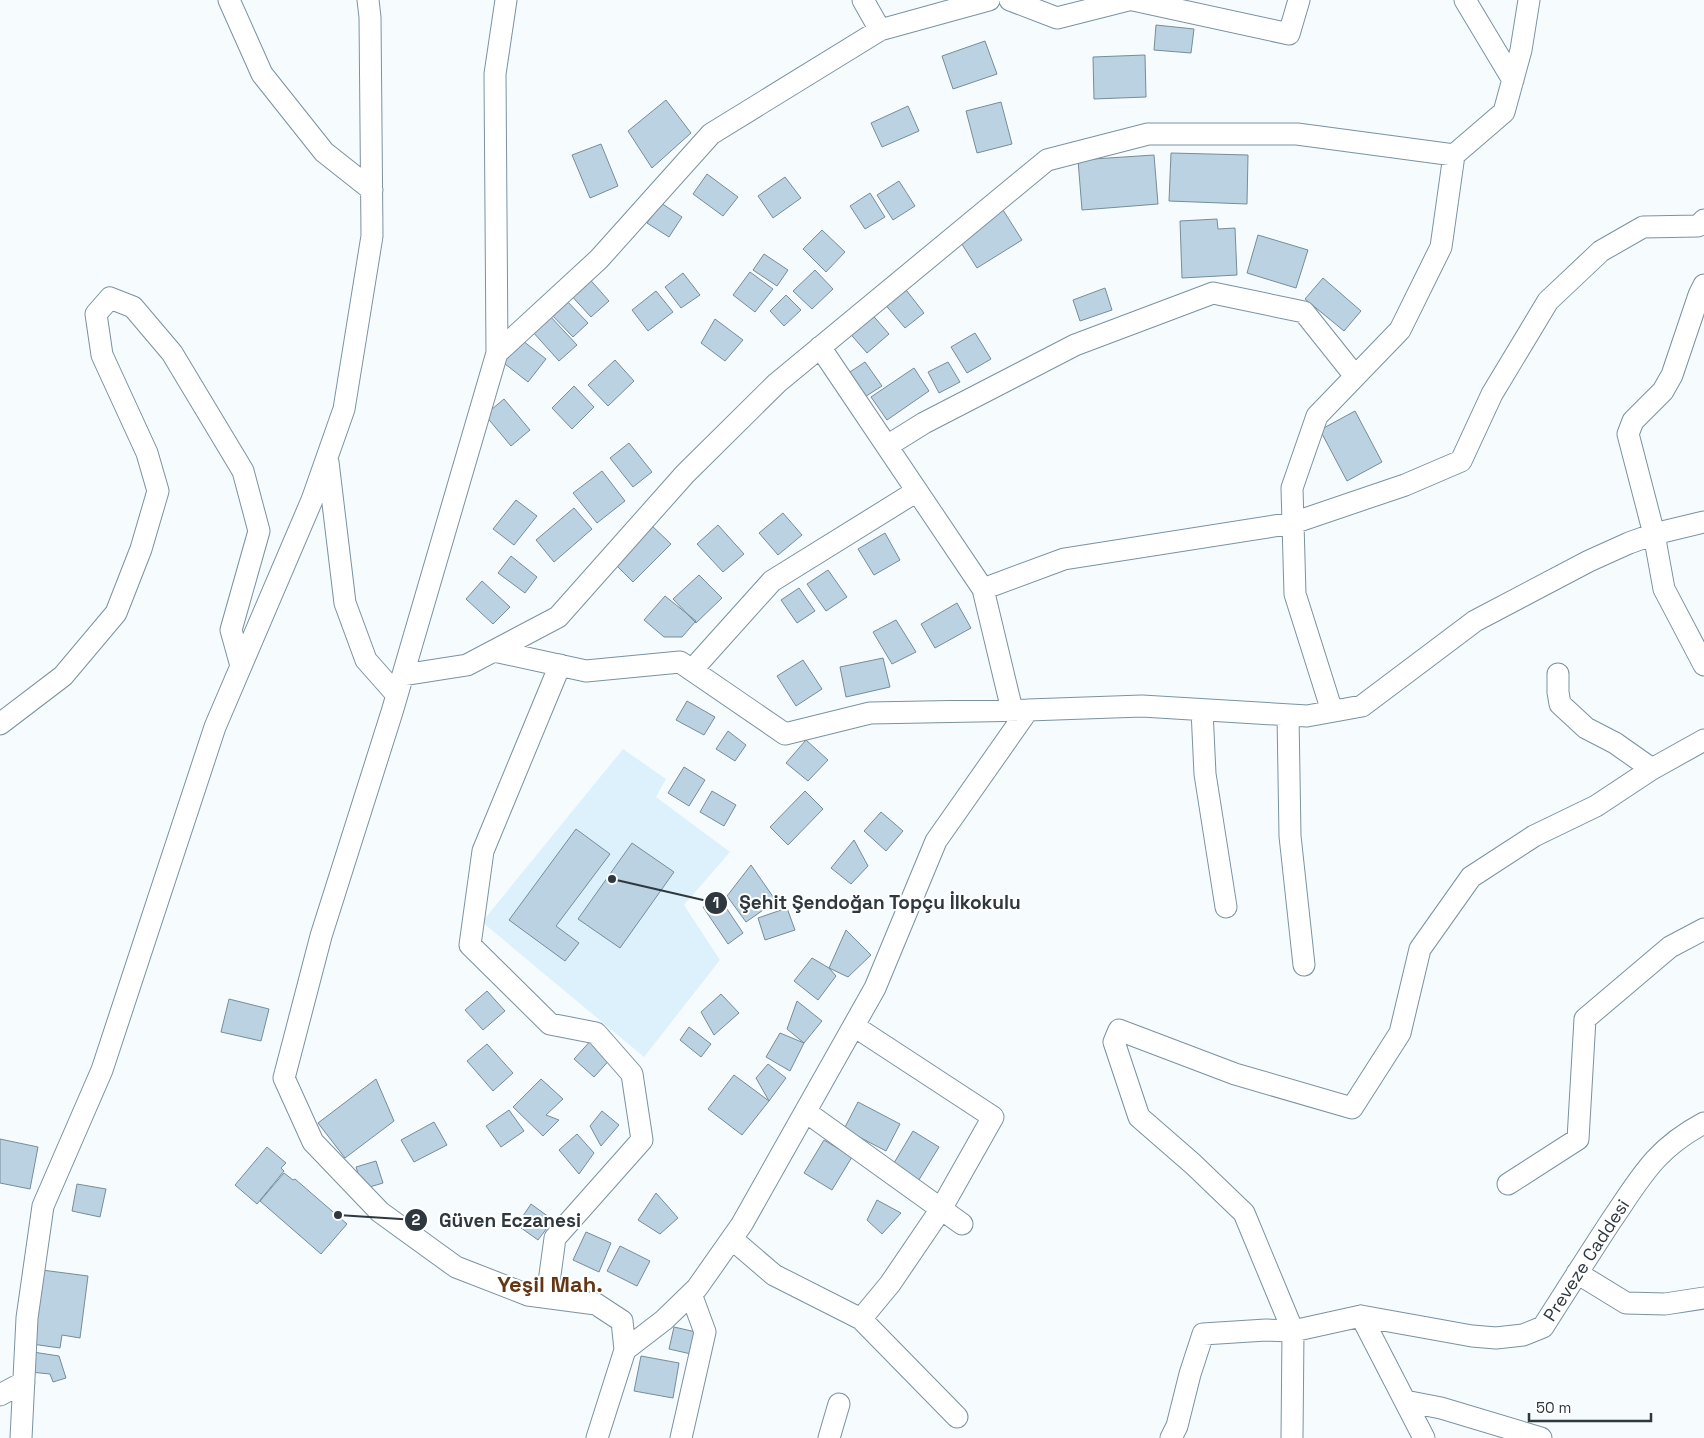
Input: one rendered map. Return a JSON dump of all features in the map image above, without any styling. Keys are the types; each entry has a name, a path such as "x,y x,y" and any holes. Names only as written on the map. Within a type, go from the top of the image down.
{"street":[{"path":"229,0 262,74 324,152 372,190"},
{"path":"21,1438 27,1318 43,1206 102,1070 215,727 312,500 344,409 372,236 370,18 368,0"},
{"path":"506,0 495,74 497,353 400,685 321,936 284,1078 313,1142 380,1212 456,1267 528,1294 596,1304 622,1321 625,1350 597,1438"},
{"path":"863,0 880,30"},
{"path":"497,353 599,259 711,134 880,30 989,0"},
{"path":"1010,0 1057,18 1128,0"},
{"path":"1133,0 1290,34 1299,0"},
{"path":"1466,0 1513,80"},
{"path":"1332,711 1295,594 1292,488 1317,416 1400,330 1441,247 1454,155 1504,112 1521,50 1528,0"},
{"path":"400,685 467,665 558,617 685,474 777,383 1047,160 1148,134 1296,134 1454,155"},
{"path":"983,589 1064,560 1293,523 1405,485 1461,461 1492,394 1548,301 1601,251 1643,227 1698,226 1704,220"},
{"path":"1704,285 1668,383 1663,391 1633,421 1630,427 1629,440 1654,534 1664,589 1704,665"},
{"path":"887,446 924,423 1075,345 1213,293 1304,312 1356,376"},
{"path":"0,724 63,676 116,613 141,549 158,491 148,453 102,355 96,314 110,298 133,307 172,353 243,471 260,531 232,630 241,666"},
{"path":"625,1350 664,1320 691,1294 742,1224 875,988 936,841 1020,710 983,589 820,347"},
{"path":"327,456 344,603 366,660 400,685"},
{"path":"692,670 772,581 917,491"},
{"path":"494,651 586,671 680,662 785,734 870,713 1142,706 1307,716 1362,706 1475,621 1589,561 1654,534 1704,522"},
{"path":"547,1297 555,1238 642,1140 632,1074 596,1033 550,1024 470,945 483,851 560,665"},
{"path":"1558,674 1560,704 1586,728 1615,743 1652,769"},
{"path":"1202,710 1205,774 1226,907"},
{"path":"1288,715 1290,836 1304,965"},
{"path":"1292,1438 1293,1331 1244,1213 1193,1164 1139,1117 1114,1042 1119,1030 1235,1074 1352,1108 1400,1034 1420,949 1471,877 1534,836 1596,806 1652,769 1704,740"},
{"path":"1508,1184 1578,1139 1585,1019 1670,947 1704,929"},
{"path":"854,1026 993,1117 941,1209 890,1284 861,1318"},
{"path":"806,1112 962,1224"},
{"name":"Preveze Caddesi","path":"1171,1438 1177,1426 1190,1374 1203,1334 1266,1330 1293,1331 1361,1316 1472,1336 1496,1338 1523,1335 1543,1327 1634,1186 1653,1161 1672,1143 1704,1123"},
{"path":"732,1239 774,1275 861,1318 957,1417"},
{"path":"1577,1273 1626,1303 1665,1304 1704,1298"},
{"path":"681,1438 705,1332 691,1294"},
{"path":"1361,1316 1424,1438"},
{"path":"0,1395 24,1382"},
{"path":"1405,1401 1441,1408 1541,1438"},
{"path":"829,1438 840,1404"}],"shaded area":[{"path":"623,749 666,779 656,797 730,852 684,905 720,960 644,1057 482,922"}],"building":[{"path":"1156,25 1194,29 1191,53 1154,50"},
{"path":"985,41 997,74 953,89 942,56"},
{"path":"1145,55 1146,97 1094,99 1093,57"},
{"path":"666,100 691,133 652,168 628,131"},
{"path":"1001,102 1012,144 977,153 966,111"},
{"path":"908,106 919,131 882,147 871,123"},
{"path":"601,144 618,186 590,198 572,155"},
{"path":"1171,153 1248,155 1247,204 1169,201"},
{"path":"1154,155 1158,204 1082,210 1078,160"},
{"path":"707,174 738,197 723,216 693,194"},
{"path":"785,177 801,198 773,218 758,196"},
{"path":"899,181 915,206 893,220 877,195"},
{"path":"870,193 885,217 865,229 850,206"},
{"path":"661,203 682,217 669,237 647,223"},
{"path":"1003,210 1022,240 977,268 958,238"},
{"path":"1217,219 1218,229 1235,228 1237,275 1182,278 1180,221"},
{"path":"822,230 845,252 826,272 803,249"},
{"path":"1258,235 1308,250 1296,288 1247,273"},
{"path":"764,254 788,270 777,286 753,270"},
{"path":"815,270 833,289 812,309 793,291"},
{"path":"750,272 773,289 755,312 733,295"},
{"path":"683,273 700,295 681,308 665,287"},
{"path":"586,275 609,301 591,317 568,292"},
{"path":"1323,278 1361,311 1344,331 1305,299"},
{"path":"903,286 924,313 905,328 883,302"},
{"path":"1105,288 1112,310 1080,321 1073,300"},
{"path":"656,291 673,312 648,331 632,310"},
{"path":"786,295 801,310 784,326 770,311"},
{"path":"563,297 588,323 573,337 549,312"},
{"path":"869,311 889,334 867,353 847,330"},
{"path":"550,316 577,345 559,361 532,331"},
{"path":"715,319 743,340 725,361 701,343"},
{"path":"975,333 991,359 967,373 951,347"},
{"path":"518,337 546,359 528,382 500,360"},
{"path":"615,360 634,381 608,406 588,385"},
{"path":"865,362 882,386 860,400 844,376"},
{"path":"948,362 960,382 939,393 928,372"},
{"path":"914,368 929,391 887,420 871,397"},
{"path":"574,386 594,407 572,429 552,408"},
{"path":"504,399 530,430 511,446 485,415"},
{"path":"1355,411 1382,462 1347,481 1320,430"},
{"path":"629,443 652,472 633,487 610,458"},
{"path":"602,471 625,501 597,523 573,493"},
{"path":"516,500 537,516 514,545 493,529"},
{"path":"574,508 592,529 554,562 536,540"},
{"path":"783,513 802,535 778,555 759,533"},
{"path":"649,523 671,544 633,582 612,561"},
{"path":"718,525 744,554 723,572 697,544"},
{"path":"885,533 900,560 874,575 858,549"},
{"path":"511,556 537,577 525,593 498,573"},
{"path":"828,570 847,597 826,611 807,584"},
{"path":"699,575 722,598 696,623 673,599"},
{"path":"482,581 510,607 493,624 466,599"},
{"path":"799,588 815,611 797,623 781,600"},
{"path":"665,596 696,621 682,637 664,637 644,620"},
{"path":"957,603 971,628 935,648 921,624"},
{"path":"896,620 916,652 892,664 873,632"},
{"path":"883,658 890,687 846,697 840,667"},
{"path":"803,660 822,689 796,706 777,676"},
{"path":"687,701 715,717 704,735 676,720"},
{"path":"728,731 746,745 735,761 716,749"},
{"path":"806,740 828,760 808,781 786,763"},
{"path":"684,767 705,780 689,806 668,793"},
{"path":"712,791 736,805 724,826 700,812"},
{"path":"805,791 823,809 788,845 770,827"},
{"path":"881,812 903,831 886,851 864,831"},
{"path":"576,829 610,854 556,926 579,943 565,961 509,920"},
{"path":"854,840 868,866 851,884 831,868"},
{"path":"632,843 674,872 620,948 578,919"},
{"path":"751,865 776,901 746,922 727,896"},
{"path":"719,897 743,933 728,944 703,907"},
{"path":"787,908 795,930 765,940 758,918"},
{"path":"846,930 871,955 848,977 829,968"},
{"path":"812,958 829,968 836,976 818,1000 794,981"},
{"path":"487,991 505,1011 483,1030 465,1010"},
{"path":"721,994 739,1013 714,1035 701,1012"},
{"path":"229,999 269,1009 261,1041 221,1032"},
{"path":"797,1001 822,1021 804,1043 787,1029"},
{"path":"689,1027 711,1044 701,1057 680,1040"},
{"path":"780,1033 804,1043 790,1071 766,1057"},
{"path":"594,1037 614,1055 594,1077 574,1059"},
{"path":"487,1044 513,1073 493,1091 467,1061"},
{"path":"768,1064 786,1078 769,1101 756,1078"},
{"path":"734,1075 769,1101 742,1135 708,1109"},
{"path":"376,1079 394,1121 345,1158 318,1123"},
{"path":"541,1079 563,1099 546,1115 559,1120 543,1136 513,1107"},
{"path":"858,1102 900,1124 886,1151 844,1129"},
{"path":"509,1110 524,1131 501,1147 486,1126"},
{"path":"602,1111 619,1125 601,1146 590,1126"},
{"path":"434,1122 447,1145 414,1162 401,1140"},
{"path":"913,1131 939,1147 917,1183 891,1168"},
{"path":"577,1134 594,1153 579,1174 559,1150"},
{"path":"0,1139 38,1147 30,1189 0,1183"},
{"path":"824,1140 852,1157 832,1190 804,1173"},
{"path":"267,1147 286,1163 281,1168 284,1171 257,1204 235,1185"},
{"path":"376,1161 383,1183 363,1189 356,1167"},
{"path":"284,1173 293,1180 295,1179 347,1224 321,1254 260,1201"},
{"path":"77,1184 106,1189 100,1217 72,1211"},
{"path":"656,1193 678,1218 660,1234 638,1220"},
{"path":"877,1200 901,1213 882,1234 867,1220"},
{"path":"531,1204 553,1220 538,1240 517,1225"},
{"path":"586,1232 611,1243 599,1272 573,1260"},
{"path":"620,1246 650,1261 637,1286 607,1271"},
{"path":"42,1270 88,1276 80,1338 62,1335 60,1348 32,1344"},
{"path":"674,1327 696,1332 691,1354 669,1349"},
{"path":"33,1352 59,1356 66,1378 53,1382 50,1374 30,1372"},
{"path":"641,1356 679,1363 673,1398 634,1391"}],"place":[{"name":"Şehit Şendoğan Topçu İlkokulu","path":"612,879"},
{"name":"Güven Eczanesi","path":"338,1215"}],"district":[{"name":"Yeşil Mah.","path":"550,1284"}]}
